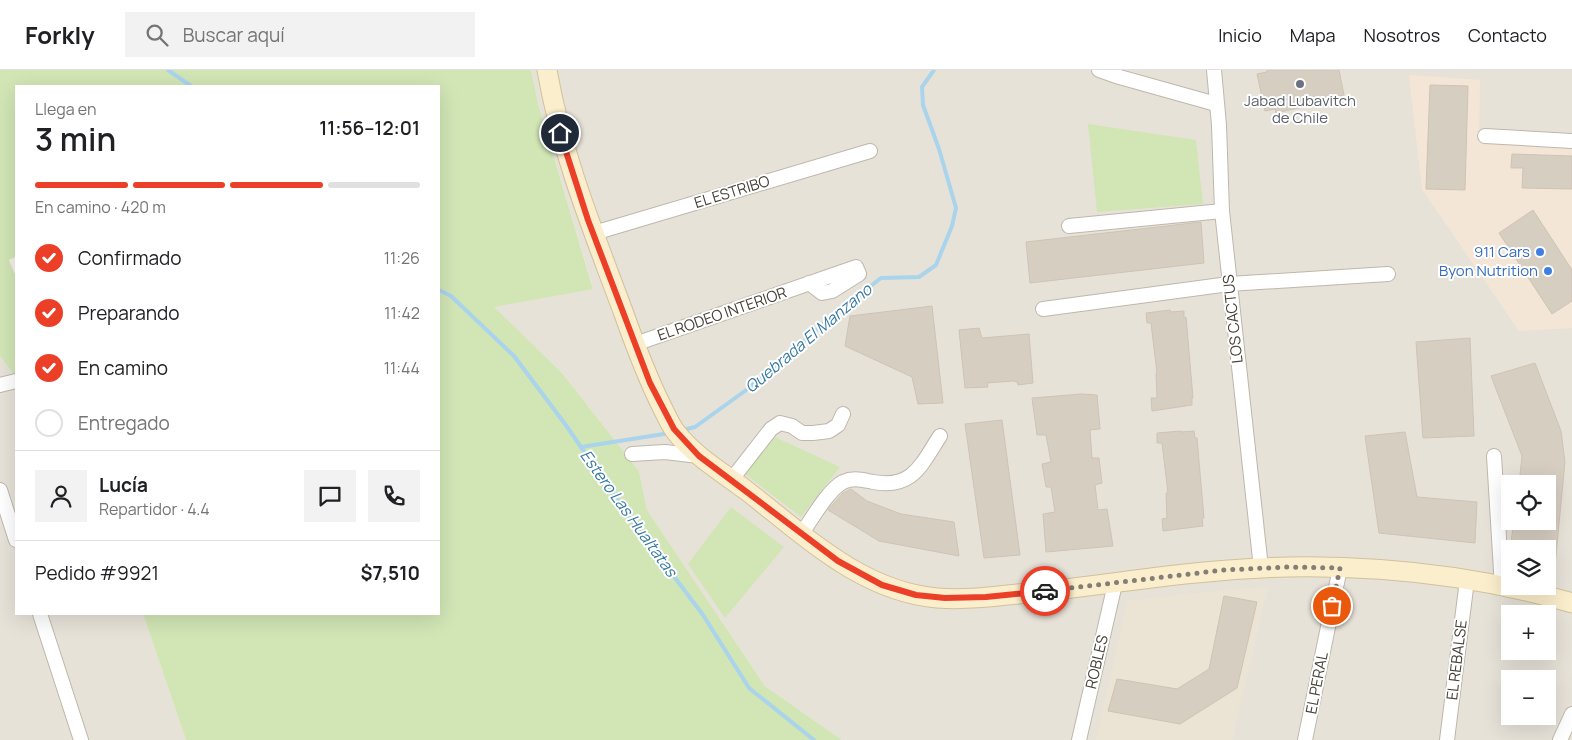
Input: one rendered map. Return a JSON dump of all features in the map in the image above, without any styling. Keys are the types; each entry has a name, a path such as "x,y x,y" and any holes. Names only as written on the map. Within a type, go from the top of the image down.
{"street":[{"path":"547,70 560,133 594,233 650,383 674,429 699,456 732,479 838,561 865,577 890,588 925,596 945,598 986,597 1115,584 1187,573 1260,568 1340,568 1417,574 1501,586"},
{"path":"1099,70 1216,104"},
{"name":"LOS CACTUS","path":"1214,70 1222,211 1260,568"},
{"path":"1485,136 1572,141"},
{"name":"EL ESTRIBO","path":"594,233 870,151"},
{"path":"1068,226 1222,211"},
{"path":"1043,309 1229,284 1388,274"},
{"name":"EL RODEO INTERIOR","path":"635,344 809,284"},
{"path":"0,385 15,381"},
{"path":"732,479 771,429 780,424 792,426 802,432 829,431 838,425 842,414"},
{"path":"802,533 839,485 857,479 884,484 900,482 918,471 940,436"},
{"path":"632,454 665,452 699,456"},
{"path":"1494,456 1501,570"},
{"path":"0,490 15,537"},
{"name":"EL PERAL","path":"1305,740 1340,568"},
{"name":"EL REBALSE","path":"1447,740 1467,580"},
{"name":"ROBLES","path":"1079,740 1115,584"},
{"path":"1539,595 1572,603"},
{"path":"40,615 81,740"},
{"path":"1560,740 1572,714"}],"shaded area":[{"path":"531,70 1572,70 1572,740 842,740 765,686 647,510 639,471 562,373 493,307 593,288 539,107"},
{"path":"1409,75 1480,80 1479,140 1572,145 1572,328 1519,331 1422,189"},
{"path":"0,356 15,375 15,615 143,615 186,740 0,740"},
{"path":"1268,587 1232,740 1096,740 1128,601"}],"green space":[{"path":"0,70 531,70 539,107 593,289 494,307 562,373 639,471 647,510 765,686 842,740 186,740 143,615 440,615 440,85 15,85 15,257 9,260 15,275 15,375 0,356"},
{"path":"1088,124 1196,140 1203,204 1097,212"},
{"path":"775,437 840,467 801,517 744,473"},
{"path":"731,507 784,547 725,618 688,564"}],"building":[{"name":"Jabad Lubavitch de Chile","path":"1267,70 1339,70 1344,95 1302,103 1303,107 1276,113 1275,109 1265,111 1257,74 1267,72"},
{"path":"1430,85 1468,86 1465,190 1426,189"},
{"path":"1512,154 1572,156 1572,189 1522,188 1523,168 1511,168"},
{"path":"1533,210 1572,270 1572,301 1552,314 1499,233"},
{"path":"1201,222 1204,263 1030,283 1026,242"},
{"path":"932,306 943,403 918,404 912,377 845,346 850,316"},
{"path":"1170,310 1171,312 1184,311 1184,318 1186,317 1192,405 1152,411 1151,398 1157,398 1157,373 1151,323 1147,323 1146,313"},
{"path":"979,328 982,338 1029,334 1033,383 1018,385 1017,382 1013,381 987,383 988,387 965,388 959,330"},
{"path":"1470,338 1474,436 1423,438 1416,342"},
{"path":"1535,363 1561,431 1565,462 1556,555 1556,540 1511,540 1513,530 1556,530 1556,475 1520,475 1522,456 1491,376"},
{"path":"1081,394 1097,395 1100,429 1090,430 1092,458 1099,458 1102,483 1095,485 1098,510 1107,509 1113,546 1046,552 1043,514 1055,512 1051,487 1046,487 1042,464 1051,462 1046,435 1037,435 1032,398"},
{"path":"1002,420 1020,555 984,558 965,424"},
{"path":"1194,431 1195,438 1197,438 1204,518 1202,518 1203,526 1163,531 1162,519 1167,518 1166,493 1168,493 1162,443 1157,443 1157,433"},
{"path":"1405,432 1417,497 1477,502 1475,543 1379,533 1365,436"},
{"path":"851,489 867,501 901,514 954,522 959,556 879,541 828,510 843,493"},
{"path":"1224,596 1257,602 1237,688 1180,724 1108,711 1117,679 1177,689 1209,669"}],"waterway":[{"name":"Estero Las Hualtatas","path":"168,70 190,85"},
{"name":"Quebrada El Manzano","path":"687,429 695,427 749,388 836,313 881,278 919,277 936,265 952,226 956,208 939,149 923,105 922,87 934,70"},
{"name":"Estero Las Hualtatas","path":"440,290 451,296 514,356 565,424 633,522 703,615 749,688 814,740"},
{"name":"Quebrada El Manzano","path":"581,447 664,434"}],"way so far":[{"path":"1045,591 1224,570 1289,567 1340,568 1332,606"}],"place":[{"name":"Jabad Lubavitch de Chile","path":"1300,84"},
{"name":"911 Cars","path":"1540,252"},
{"name":"Byon Nutrition","path":"1548,271"}],"route":[{"path":"560,133 588,220 650,383 674,429 699,456 845,566 882,585 916,595 945,598 986,597 1045,591"}]}
